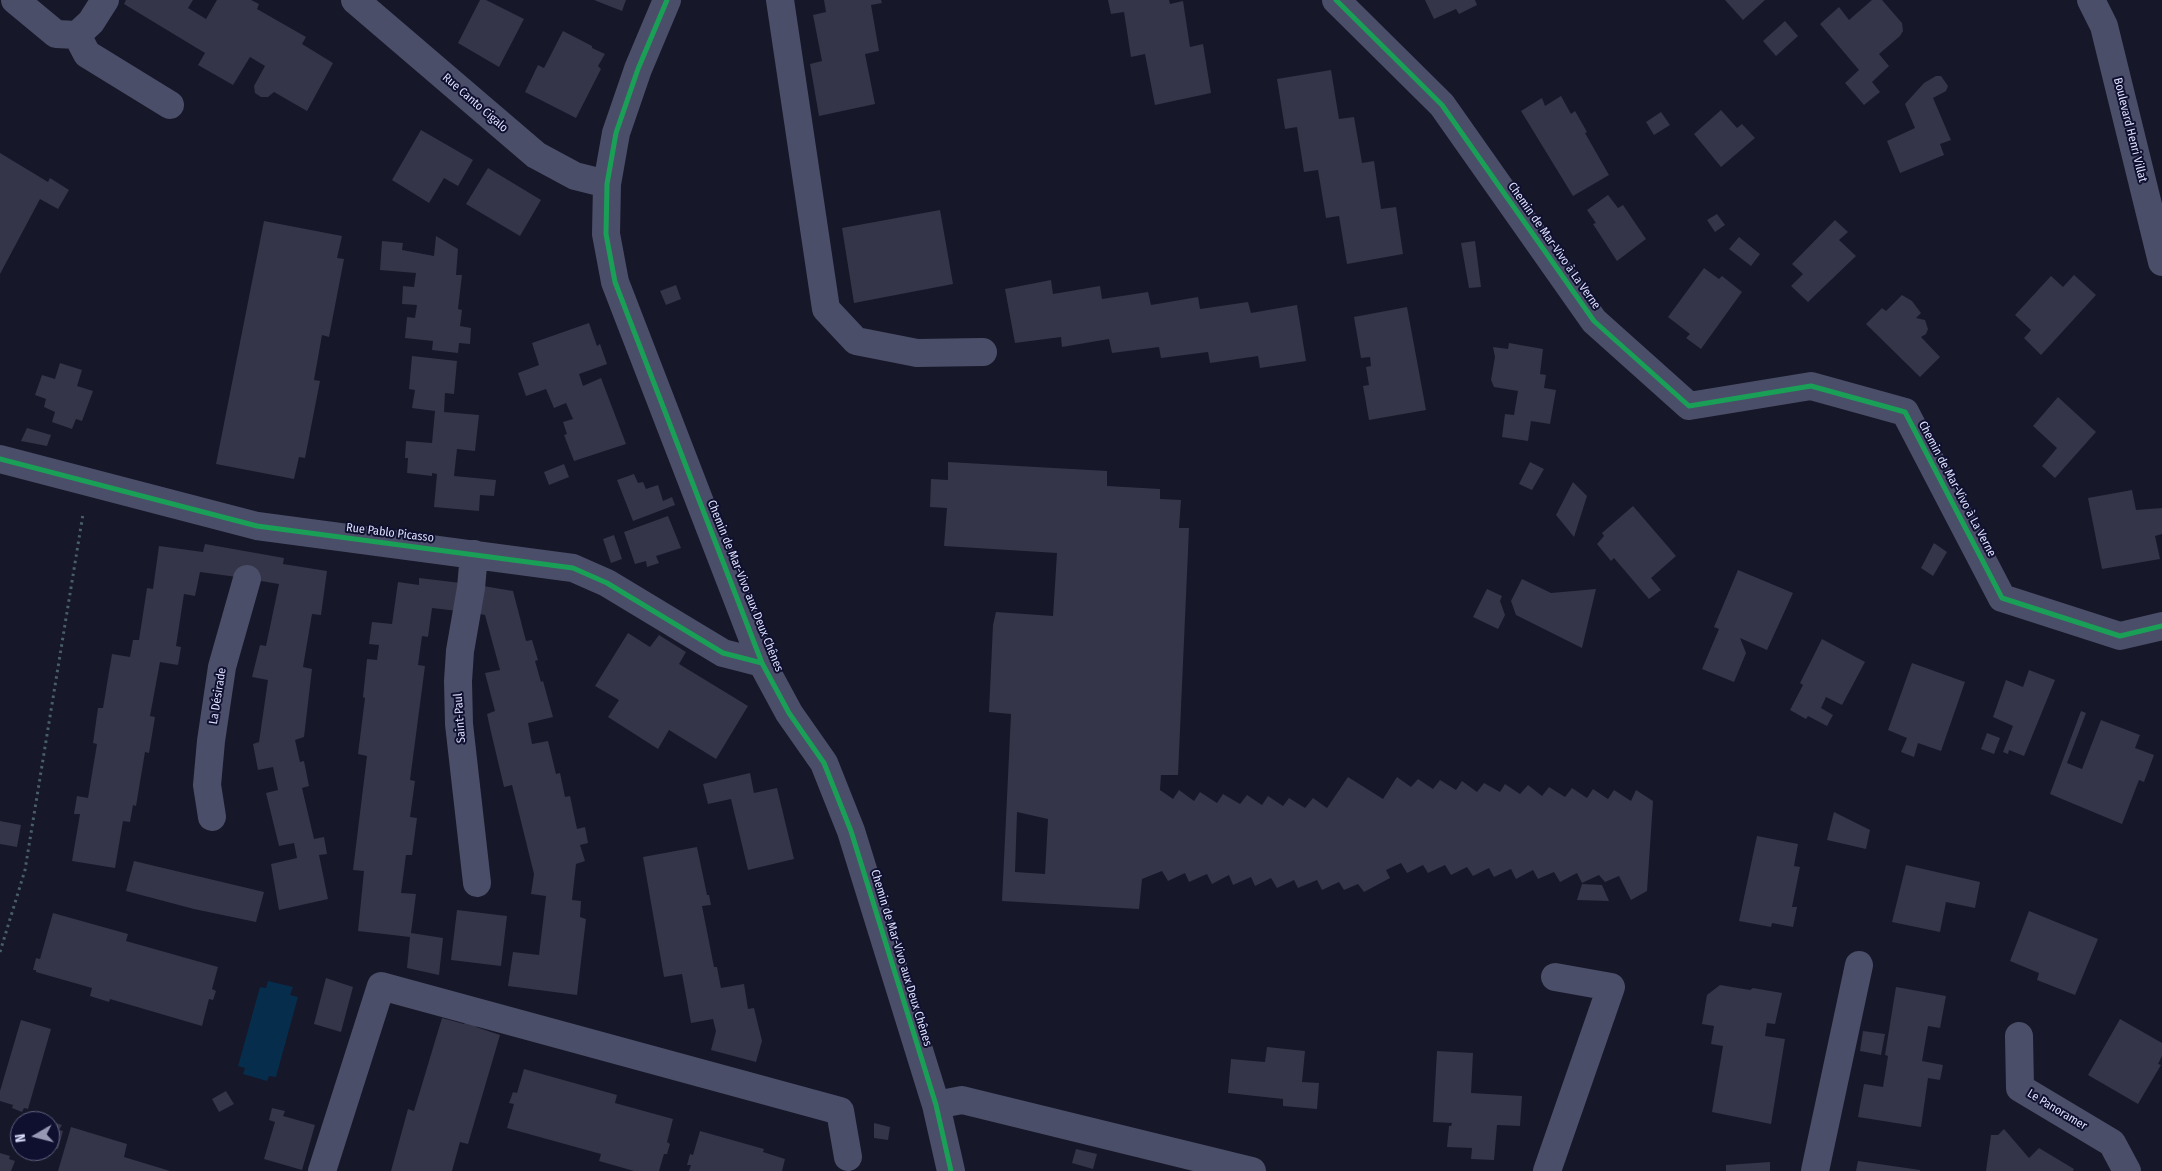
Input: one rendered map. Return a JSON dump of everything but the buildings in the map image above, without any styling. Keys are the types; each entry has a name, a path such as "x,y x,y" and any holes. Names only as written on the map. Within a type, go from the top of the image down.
{"street":[{"path":"14,0 56,34 77,35 91,22 105,0"},
{"name":"Rue Canto Cigalo","path":"355,0 536,155 575,176 607,184"},
{"name":"Chemin de Mar-Vivo aux Deux Chênes","path":"667,0 638,69 616,132 607,184 606,234 614,282 762,663 789,713 824,763 851,831 936,1105 950,1171"},
{"path":"780,0 826,309 856,341 917,353 983,352"},
{"name":"Chemin de Mar-Vivo à La Verne","path":"1336,0 1442,105 1594,321 1689,406 1811,386 1905,412 2002,598 2120,636 2162,626"},
{"name":"Boulevard Henri Villat","path":"2091,0 2104,26 2162,262"},
{"path":"77,35 87,54 170,104"},
{"name":"Rue Pablo Picasso","path":"0,459 89,480 158,501 257,526 573,568 607,583 723,653 762,663"},
{"name":"Saint-Paul","path":"474,554 460,652 458,680 459,724 477,883"},
{"name":"La Désirade","path":"212,817 207,785 222,667 247,579"},
{"path":"1815,1171 1859,965"},
{"path":"1547,1171 1611,987 1555,977"},
{"path":"322,1171 380,986 840,1111 848,1156"},
{"name":"Le Panoramer","path":"2019,1036 2020,1088 2112,1143 2127,1171"},
{"path":"936,1105 962,1100 1252,1171"}],"path":[{"path":"0,952 25,870 89,480"}],"water":[{"path":"268,981 293,987 290,995 298,997 276,1077 269,1076 267,1081 243,1074 245,1068 238,1066 260,987 266,988"}],"cycle path":[{"path":"667,0 638,69 616,133 607,184 606,234 615,282 762,663 789,713 824,763 851,831 936,1105 951,1171"},
{"path":"1336,0 1442,105 1594,321 1689,406 1811,386 1905,412 2002,598 2120,636 2162,626"},
{"path":"0,459 257,526 573,568 607,583 723,653 762,663"}]}
